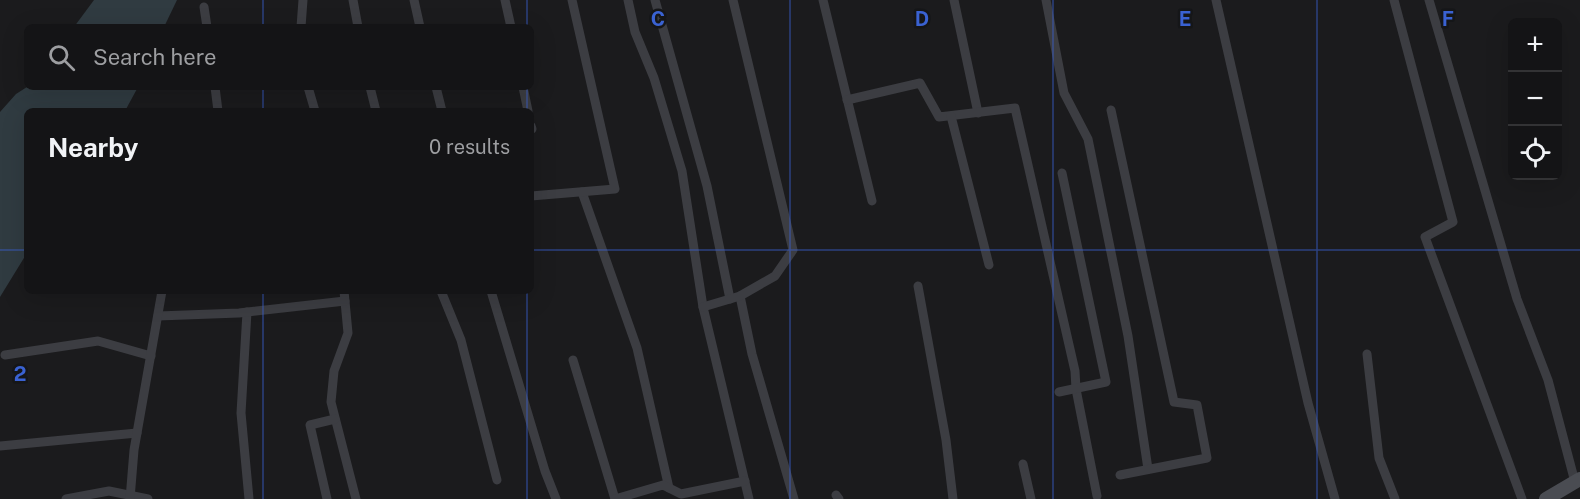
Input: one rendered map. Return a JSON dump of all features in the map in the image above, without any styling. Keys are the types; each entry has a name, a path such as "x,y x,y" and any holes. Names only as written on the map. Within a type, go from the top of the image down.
{"street":[{"path":"301,24 303,0"},
{"path":"353,0 357,24"},
{"path":"414,0 419,24"},
{"path":"505,0 510,24"},
{"path":"534,196 615,189 572,0"},
{"path":"628,0 635,32 654,78 682,171 703,307 749,499"},
{"path":"655,0 707,186 730,299"},
{"path":"703,307 740,296 775,276 793,250 733,0"},
{"path":"823,0 872,201"},
{"path":"954,0 978,113"},
{"path":"1046,0 1064,93 1088,139 1128,336 1148,469"},
{"path":"1216,0 1303,380 1335,499"},
{"path":"1394,0 1453,222 1425,237 1522,499"},
{"path":"1429,0 1517,299 1548,380 1577,480 1546,499"},
{"path":"204,7 207,24"},
{"path":"848,100 920,83 939,117 1015,108 1075,371 1076,389 1097,496"},
{"path":"215,90 218,108"},
{"path":"309,90 314,108"},
{"path":"371,90 375,108"},
{"path":"437,90 441,108"},
{"path":"524,90 527,108"},
{"path":"1111,110 1174,402 1197,405 1207,458 1120,475"},
{"path":"951,116 989,265"},
{"path":"1059,392 1106,382 1062,173"},
{"path":"582,192 637,348 669,488"},
{"path":"918,286 946,440 953,499"},
{"path":"130,496 137,433 162,294"},
{"path":"344,294 348,333 334,371 331,402 356,499"},
{"path":"442,294 461,340 497,480"},
{"path":"492,294 545,471 556,499"},
{"path":"740,296 752,354 794,499"},
{"path":"158,316 247,312 345,301"},
{"path":"247,312 241,413 249,499"},
{"path":"5,355 98,341 151,356"},
{"path":"1367,354 1380,458 1395,499"},
{"path":"573,360 615,499 663,485 681,494 697,495 745,481"},
{"path":"327,499 310,424 335,419"},
{"path":"0,446 137,433"},
{"path":"1023,464 1031,499"},
{"path":"66,499 109,491 148,499"}],"shaded area":[{"path":"94,0 177,0 165,24 76,24"},
{"path":"24,89 136,90 127,108 24,108 24,258 0,297 0,112 16,94"}]}
